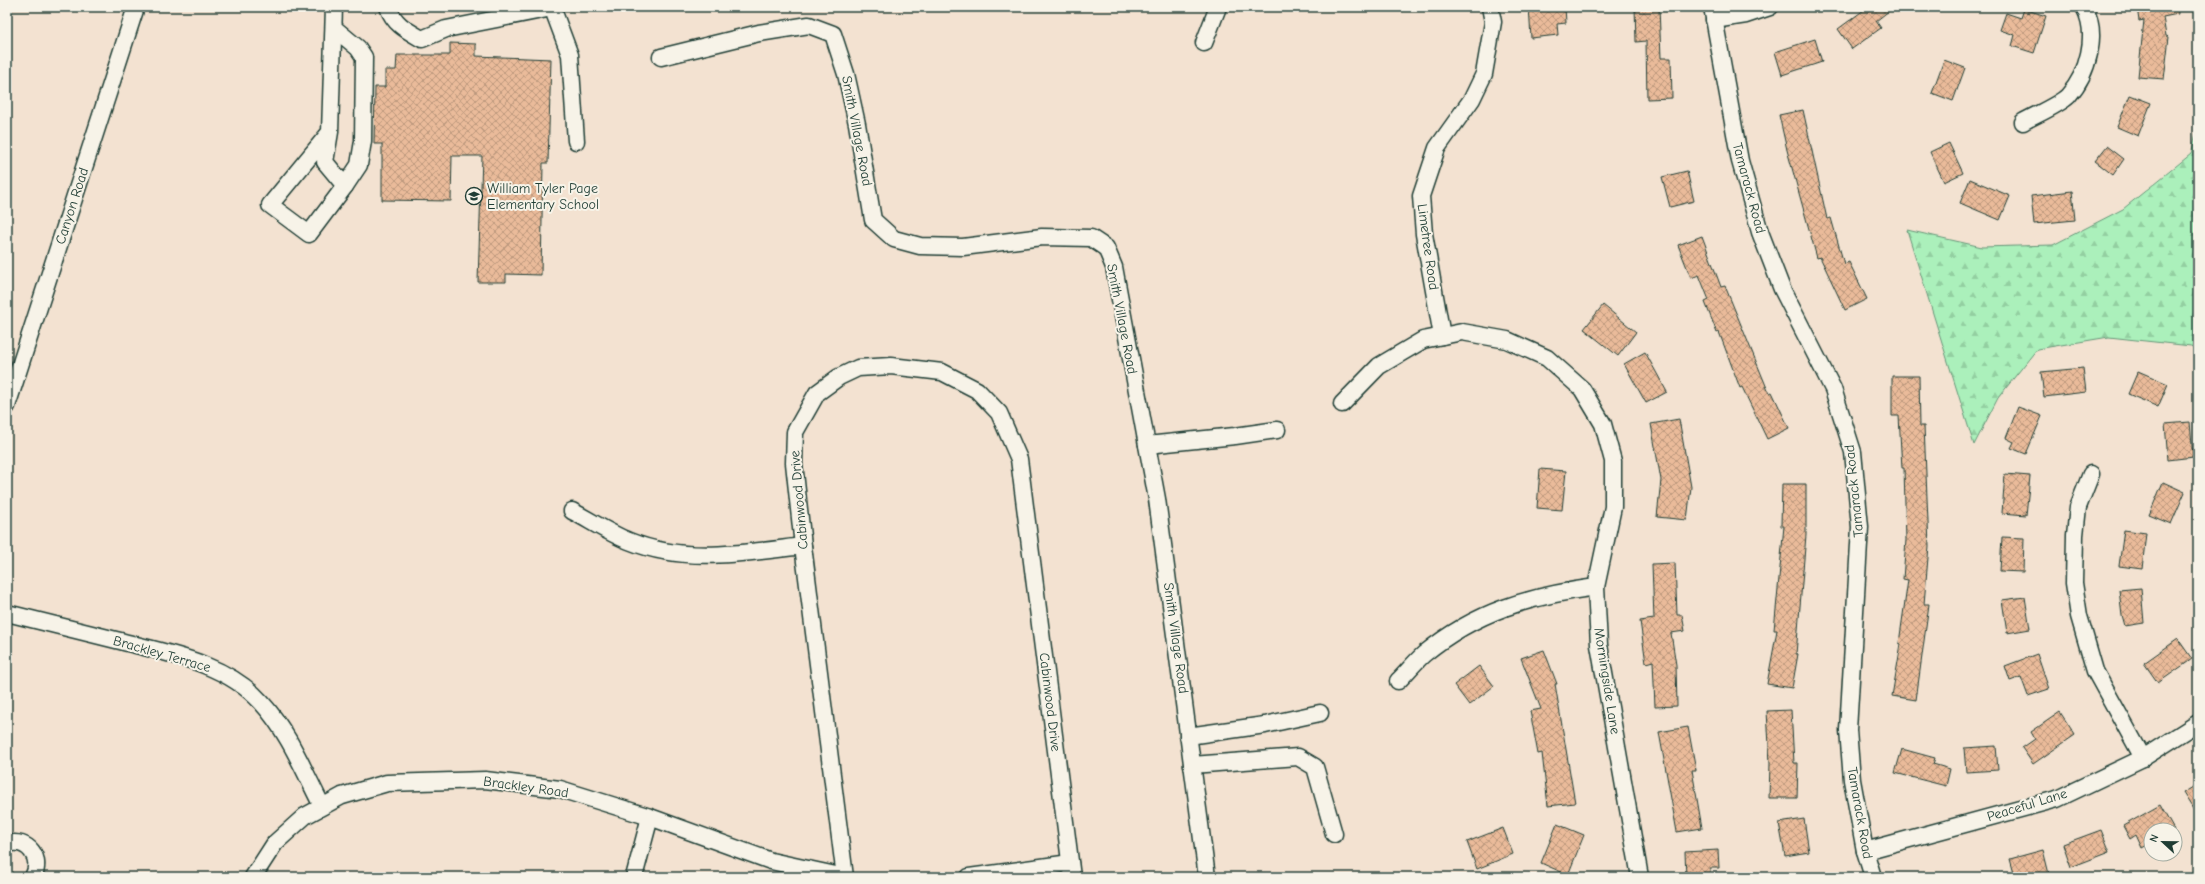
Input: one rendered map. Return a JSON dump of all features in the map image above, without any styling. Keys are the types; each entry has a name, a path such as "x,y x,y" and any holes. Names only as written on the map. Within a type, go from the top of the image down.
{"street":[{"name":"Canyon Road","path":"7,406 136,7"},
{"path":"334,7 330,132 325,162 345,186"},
{"path":"388,7 392,17 403,29 422,39 446,29 552,8 570,55 576,141"},
{"path":"1204,43 1218,7"},
{"name":"Limetree Road","path":"1442,336 1424,234 1421,196 1437,148 1472,100 1484,74 1493,22 1490,7"},
{"path":"1713,13 1746,15 1770,7"},
{"path":"2023,122 2067,97 2079,81 2091,48 2087,13 2084,7"},
{"name":"Tamarack Road","path":"1713,13 1740,161 1760,232 1782,289 1833,389 1853,452 1860,528 1848,730 1852,780 1865,851 1873,877"},
{"name":"Smith Village Road","path":"661,57 759,33 810,25 833,34 846,74 873,220 894,239 920,246 963,247 1042,237 1070,237 1091,238 1106,248 1114,267 1157,499 1207,877"},
{"path":"330,132 270,205 309,234 359,165 364,141 364,57 358,48 334,28"},
{"name":"Morningside Lane","path":"1342,404 1379,366 1423,340 1462,332 1507,340 1547,358 1582,390 1603,424 1613,461 1613,507 1596,587 1599,645 1640,877"},
{"name":"Cabinwood Drive","path":"845,877 803,546 794,463 796,432 817,393 839,377 858,368 891,366 942,372 977,390 999,413 1020,459 1071,870"},
{"path":"1147,445 1277,430"},
{"path":"2091,474 2078,507 2075,535 2074,583 2079,616 2095,671 2143,758"},
{"path":"572,511 629,541 671,553 718,556 803,546"},
{"path":"1398,681 1423,655 1452,634 1493,611 1549,593 1596,587"},
{"name":"Brackley Terrace","path":"7,613 169,654 211,667 238,682 261,701 282,729 322,806"},
{"path":"1188,736 1265,725 1320,713"},
{"name":"Peaceful Lane","path":"1865,851 2057,799 2143,758 2198,723"},
{"path":"1192,765 1298,757 1315,767 1334,834"},
{"name":"Brackley Road","path":"254,877 275,843 305,816 342,796 387,783 485,780 560,790 650,817 771,861 845,877"},
{"path":"634,877 650,817"},
{"path":"7,844 21,843 29,847 34,854 36,870 32,877"},
{"path":"968,877 1071,870"}],"green space":[{"path":"2198,125 2198,350 2191,346 2109,337 2037,349 1998,398 1974,445 1907,230 1982,247 2053,245 2123,209 2191,154"}],"building":[{"path":"1529,7 1565,7 1566,23 1557,24 1558,35 1531,38"},
{"path":"1635,7 1659,7 1661,58 1671,58 1672,98 1647,99 1646,41 1636,42"},
{"path":"1868,7 1894,7 1876,21 1881,28 1852,49 1838,29"},
{"path":"2137,7 2177,7 2178,14 2163,17 2166,36 2169,37 2164,79 2138,77 2144,20 2139,21"},
{"path":"2024,9 2046,16 2034,53 2012,46 2015,35 2000,30 2006,13 2021,18"},
{"path":"1815,39 1822,62 1782,75 1775,52"},
{"path":"450,43 476,44 476,56 551,59 548,163 543,163 541,275 506,274 506,282 478,282 482,156 452,156 451,201 382,200 382,144 374,144 375,87 385,87 385,70 396,70 397,55 450,55"},
{"path":"1944,60 1965,68 1953,101 1932,93"},
{"path":"2130,95 2151,103 2138,136 2117,127"},
{"path":"1803,110 1827,219 1831,218 1844,264 1849,262 1867,299 1845,310 1820,257 1817,258 1787,150 1779,115"},
{"path":"1949,143 1963,173 1944,182 1930,152"},
{"path":"2107,146 2124,159 2113,175 2095,161"},
{"path":"1687,171 1694,201 1670,207 1662,177"},
{"path":"1970,179 2010,196 2000,220 1960,203"},
{"path":"2072,191 2075,220 2034,224 2031,196"},
{"path":"1702,236 1721,287 1725,286 1769,393 1772,392 1789,428 1767,439 1742,387 1740,388 1719,332 1717,333 1705,302 1709,300 1699,275 1691,278 1678,245"},
{"path":"1603,305 1636,332 1618,356 1584,329"},
{"path":"1645,352 1667,392 1646,403 1624,364"},
{"path":"2083,368 2086,392 2044,397 2041,372"},
{"path":"2138,371 2168,384 2158,407 2128,394"},
{"path":"1892,376 1919,376 1920,426 1924,426 1929,546 1924,604 1929,604 1916,700 1892,696 1901,644 1899,643 1908,580 1903,579 1906,540 1904,468 1902,468 1899,416 1892,416"},
{"path":"2018,407 2042,416 2026,454 2011,448 2014,442 2006,438"},
{"path":"1679,419 1691,487 1687,520 1657,517 1661,480 1651,424"},
{"path":"2190,422 2193,457 2168,460 2165,424"},
{"path":"1540,469 1566,471 1562,510 1537,508"},
{"path":"2005,474 2030,476 2026,515 2002,513"},
{"path":"2163,482 2185,492 2171,524 2149,515"},
{"path":"1782,484 1806,484 1806,535 1796,654 1798,654 1792,688 1767,684 1777,630 1774,630 1784,526 1781,526"},
{"path":"2124,530 2146,533 2142,569 2119,566"},
{"path":"2002,537 2024,538 2023,572 2000,571"},
{"path":"1675,563 1677,615 1682,615 1685,631 1671,633 1676,665 1677,706 1655,707 1653,661 1646,663 1640,621 1654,619 1652,564"},
{"path":"2141,588 2144,623 2125,626 2119,590"},
{"path":"2025,597 2030,629 2007,633 2002,600"},
{"path":"2178,639 2192,659 2158,683 2144,663"},
{"path":"1544,650 1557,684 1555,684 1575,803 1548,806 1542,753 1538,754 1530,711 1541,709 1521,658"},
{"path":"2037,654 2049,689 2028,696 2021,677 2010,681 2005,666"},
{"path":"1479,666 1494,686 1469,705 1454,685"},
{"path":"1791,710 1794,763 1798,763 1797,798 1769,798 1770,763 1767,711"},
{"path":"2060,712 2075,735 2033,764 2022,748 2035,739 2031,732"},
{"path":"1688,727 1696,770 1692,770 1702,828 1677,832 1659,732"},
{"path":"1996,746 1998,770 1966,772 1964,748"},
{"path":"1902,749 1935,758 1933,764 1950,769 1946,786 1895,773"},
{"path":"2198,784 2198,817 2183,793"},
{"path":"2160,805 2170,822 2143,822 2142,848 2136,835 2130,839 2123,826"},
{"path":"1804,819 1809,852 1785,856 1779,823"},
{"path":"1557,824 1584,835 1568,875 1541,863"},
{"path":"1503,828 1513,854 1477,869 1467,842"},
{"path":"2101,830 2110,852 2071,867 2063,844"},
{"path":"1718,850 1719,868 1710,868 1710,877 1686,877 1685,852"},
{"path":"2043,850 2049,874 2039,877 2015,877 2010,859"}],"place":[{"name":"William Tyler Page Elementary School","path":"474,196"}]}
